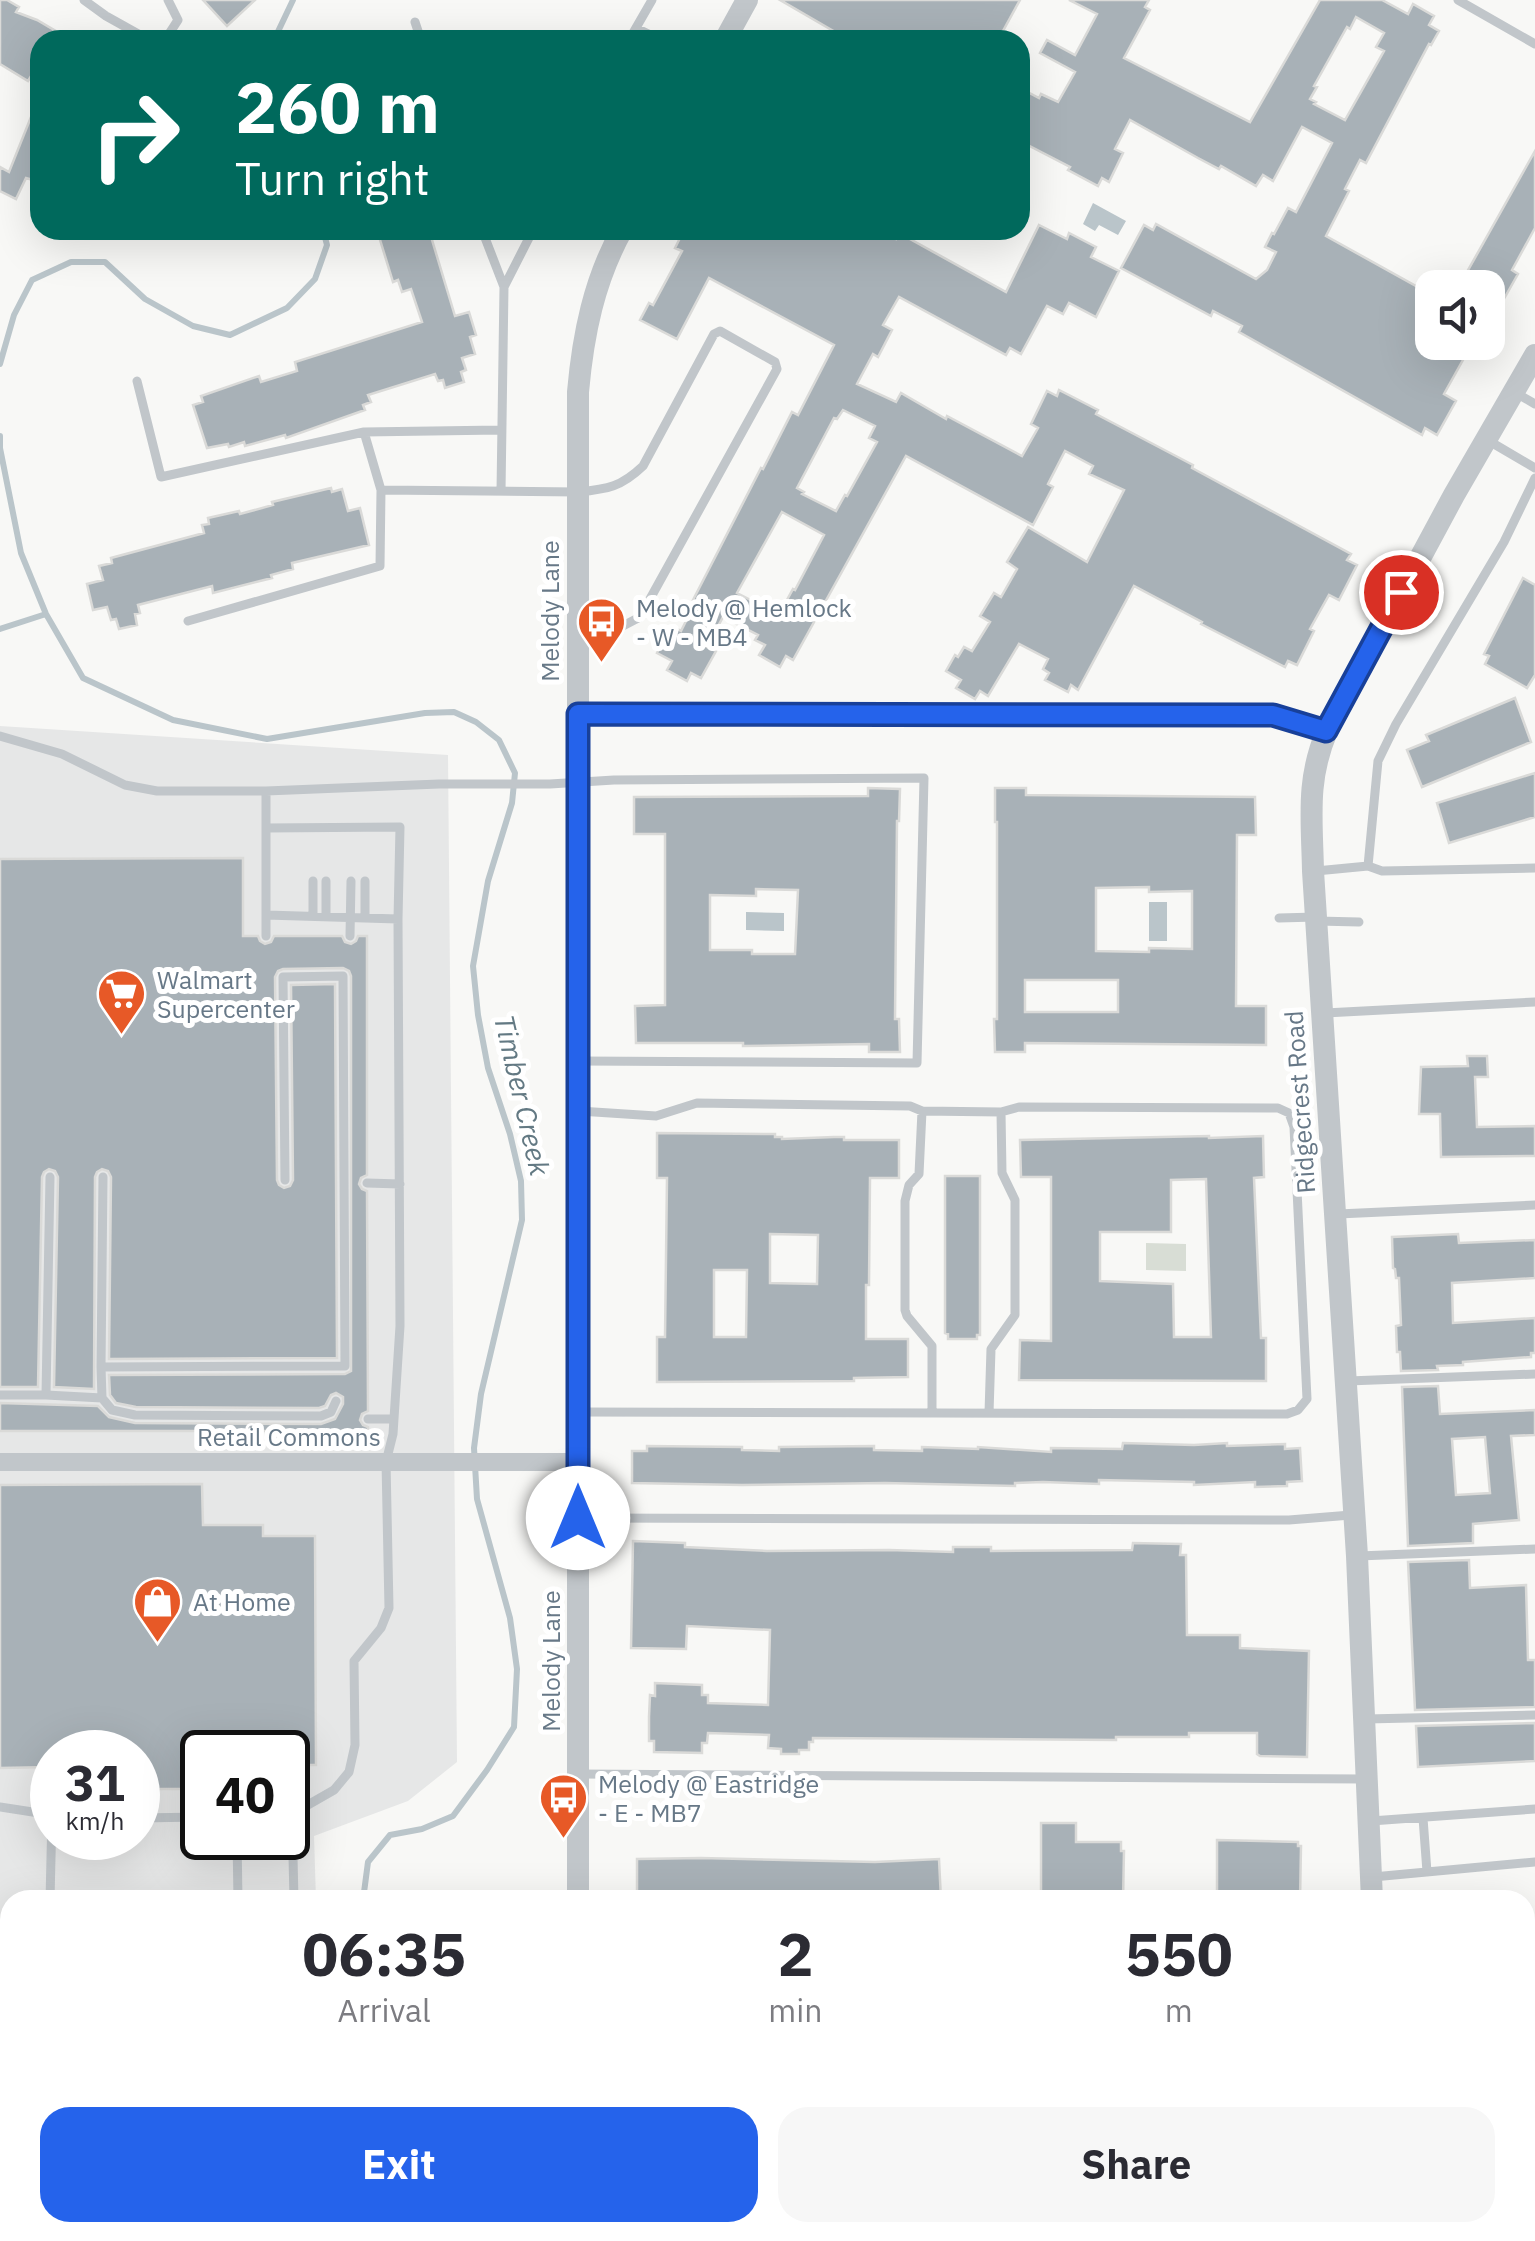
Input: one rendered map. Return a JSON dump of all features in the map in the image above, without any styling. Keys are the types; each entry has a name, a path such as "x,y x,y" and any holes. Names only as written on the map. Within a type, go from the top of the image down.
{"street":[{"path":"731,30 747,0"},
{"name":"Melody Lane","path":"578,1890 578,392 581,354 598,283 617,240"},
{"name":"Ridgecrest Road","path":"1372,1889 1354,1515 1313,871 1315,758 1445,510 1535,355"},
{"name":"Retail Commons","path":"0,1462 578,1462"}],"lane":[{"path":"84,0 131,30"},
{"path":"168,0 178,20 172,30"},
{"path":"640,30 636,28 652,0"},
{"path":"1458,0 1535,44"},
{"path":"414,22 417,30"},
{"path":"486,240 504,287 500,491"},
{"path":"504,287 528,240"},
{"path":"381,490 578,492 610,488 627,481 643,466 714,334 720,331 776,362 777,369 640,617 619,628 578,629"},
{"path":"137,381 161,477 364,432 500,430"},
{"path":"1514,392 1535,404"},
{"path":"188,621 380,566 381,490 364,432"},
{"path":"1486,440 1535,468"},
{"path":"1368,866 1378,761 1504,542 1535,478"},
{"path":"578,714 1273,715 1326,731"},
{"path":"0,736 62,754 125,785 157,791 614,780 924,778 917,1063 578,1061"},
{"path":"266,791 266,936"},
{"path":"266,828 400,826 400,1326 394,1419 386,1462 390,1608 381,1628 354,1661 354,1745 349,1772 334,1790 310,1803"},
{"path":"314,827 314,840"},
{"path":"327,840 328,827"},
{"path":"352,827 352,840"},
{"path":"366,827 366,839"},
{"path":"1313,871 1368,866 1382,870 1535,868"},
{"path":"365,880 365,918"},
{"path":"313,881 313,916"},
{"path":"326,881 326,916"},
{"path":"350,936 351,881"},
{"path":"266,915 398,918"},
{"path":"1280,918 1359,922"},
{"path":"101,1368 345,1366 343,976 282,977 285,1180"},
{"path":"1322,1013 1535,1002"},
{"path":"578,1111 656,1116 697,1102 910,1106 922,1112 1001,1112 1019,1106 1278,1108 1289,1113 1294,1127 1306,1399 1298,1410 1287,1414 578,1412"},
{"path":"922,1112 920,1174 909,1186 905,1201 905,1310 932,1346 932,1413"},
{"path":"990,1413 991,1349 1015,1315 1015,1200 1002,1173 1001,1112"},
{"path":"46,1395 50,1176"},
{"path":"103,1177 102,1398 112,1410 134,1415 320,1416 331,1412 336,1401"},
{"path":"367,1183 400,1184"},
{"path":"1335,1214 1535,1205"},
{"path":"1346,1381 1535,1374"},
{"path":"0,1395 102,1398"},
{"path":"368,1419 394,1419"},
{"path":"578,1518 1289,1520 1354,1515"},
{"path":"1356,1556 1535,1549"},
{"path":"1364,1719 1535,1715"},
{"path":"578,1774 1367,1779"},
{"path":"0,1807 52,1815 50,1890"},
{"path":"1368,1821 1535,1808"},
{"path":"1423,1818 1426,1872"},
{"path":"237,1860 238,1890"},
{"path":"292,1860 294,1890"},
{"path":"1372,1889 1426,1872 1535,1862"}],"shaded area":[{"path":"1093,203 1126,221 1118,235 1099,225 1095,231 1083,224"},
{"path":"0,726 448,755 457,1762 408,1801 314,1836 316,1890 0,1890"},
{"path":"1149,902 1167,902 1167,941 1149,941"},
{"path":"746,912 784,913 784,931 746,930"},
{"path":"1146,1243 1186,1244 1186,1271 1146,1270"}],"building":[{"path":"0,0 7,0 19,7 16,12 54,30 30,30 28,81 0,64"},
{"path":"203,0 255,0 227,26"},
{"path":"780,0 1020,0 1004,30 832,30"},
{"path":"1069,0 1149,0 1145,7 1150,10 1124,58 1250,122 1320,0 1382,0 1408,14 1413,4 1434,16 1429,25 1439,31 1366,163 1360,160 1326,236 1415,286 1415,360 1463,360 1444,394 1456,401 1437,435 1425,428 1422,435 1239,332 1242,326 1213,311 1211,316 1121,268 1144,225 1153,230 1156,224 1256,279 1267,270 1276,252 1265,247 1272,233 1288,208 1296,212 1332,143 1302,127 1273,181 1263,175 1256,186 1130,120 1115,149 1123,153 1109,182 1102,178 1098,186 1030,146 1030,93 1058,102 1075,72 1040,53 1047,40 1075,55 1097,14","holes":["1356,17 1384,33 1376,47 1384,51 1345,120 1310,99"]},
{"path":"30,120 30,179 26,178 16,199 0,191 0,167 9,172"},
{"path":"1535,151 1535,228 1512,270 1518,274 1505,297 1505,270 1468,270"},
{"path":"1039,225 1067,239 1069,233 1096,247 1091,257 1119,271 1096,317 1069,303 1063,314 1047,306 1021,354 1010,348 1006,355 899,297 883,325 892,330 857,384 896,402 901,393 1022,456 1038,428 1031,424 1047,391 1057,396 1059,390 1351,554 1347,560 1357,565 1339,600 1329,595 1310,629 1314,631 1297,665 1288,661 1285,667 1134,586 1078,690 1071,685 1068,692 1045,680 1049,673 1043,669 1048,659 1019,644 988,696 980,691 975,699 956,688 961,680 946,671 964,647 972,651 990,622 980,616 994,593 1001,597 1017,569 1007,562 1028,527 1087,562 1124,490 1089,474 1093,466 1065,451 1048,484 1053,487 1033,525 906,456 793,660 786,656 780,667 759,655 765,645 755,640 758,635 723,617 707,647 716,651 701,678 691,673 687,681 667,670 672,661 657,653 669,630 672,632 674,627 681,631 761,468 792,412 798,415 834,345 709,278 677,339 640,320 649,303 653,305 682,251 675,248 679,240 912,240 1006,292","holes":["843,410 875,426 869,438 877,442 836,511 802,494 797,488 834,418","782,512 824,535 783,607 776,603 772,611 737,593"]},
{"path":"380,240 432,240 455,316 469,312 476,335 470,337 475,354 462,358 464,382 445,388 443,380 438,381 435,374 368,395 371,402 363,405 365,410 286,438 285,435 245,446 244,442 207,448 193,405 203,402 201,396 259,376 261,382 297,371 295,362 422,322 411,289 402,292 398,280 393,282"},
{"path":"331,488 332,492 342,489 348,511 360,508 369,545 292,563 293,569 271,575 272,578 213,593 212,586 138,605 137,625 119,629 107,607 93,610 87,584 103,580 99,566 112,563 111,558 204,533 202,525 209,524 208,518 239,511 240,514"},
{"path":"1523,578 1535,585 1535,675 1527,688 1485,664 1489,656 1484,654"},
{"path":"1515,698 1531,742 1422,787 1407,750 1429,741 1426,735"},
{"path":"1535,773 1535,817 1449,843 1437,803"},
{"path":"868,788 900,789 895,1019 899,1019 900,1052 869,1052 869,1044 636,1043 635,1006 665,1005 665,834 634,834 634,797 868,796","holes":["756,889 798,890 795,954 710,950 710,895 756,896"]},
{"path":"995,788 1026,788 1026,795 1255,797 1256,835 1237,835 1236,1006 1266,1006 1266,1045 1025,1043 1025,1052 995,1052","holes":["1149,887 1149,892 1192,891 1192,949 1096,951 1096,888","1025,980 1118,980 1118,1012 1025,1012"]},
{"path":"243,858 243,936 258,936 265,944 274,936 342,936 351,944 358,936 367,936 367,1175 359,1184 367,1191 368,1411 360,1420 368,1431 0,1431 0,1403 98,1406 109,1417 135,1423 321,1424 335,1419 343,1404 343,1397 336,1393 319,1408 136,1407 116,1403 110,1395 109,1375 351,1371 351,976 343,968 283,969 275,977 277,1180 284,1188 293,1180 291,985 335,984 337,1358 109,1359 111,1177 102,1169 95,1177 94,1389 54,1387 58,1177 49,1169 42,1177 38,1387 0,1387 0,859"},
{"path":"1467,1056 1487,1056 1488,1077 1475,1077 1477,1127 1535,1126 1535,1156 1441,1157 1440,1114 1419,1114 1421,1067 1468,1066"},
{"path":"657,1133 899,1140 899,1178 870,1178 866,1339 908,1339 908,1377 657,1382 657,1337 665,1337 667,1178 657,1178","holes":["770,1234 818,1235 817,1284 770,1283","714,1270 747,1270 746,1337 714,1337"]},
{"path":"1263,1136 1264,1177 1254,1178 1266,1381 1019,1380 1020,1340 1051,1341 1051,1177 1021,1177 1020,1140","holes":["1206,1179 1211,1337 1174,1337 1173,1284 1100,1281 1100,1232 1171,1232 1171,1180"]},
{"path":"945,1176 980,1176 977,1339 948,1339 945,1333"},
{"path":"1458,1234 1459,1243 1535,1240 1535,1278 1452,1283 1453,1323 1535,1318 1535,1353 1531,1357 1437,1366 1438,1370 1401,1371 1396,1326 1401,1325 1399,1278 1393,1268 1392,1237"},
{"path":"1438,1386 1440,1414 1535,1410 1535,1435 1511,1436 1519,1520 1473,1524 1473,1543 1408,1546 1402,1387","holes":["1485,1437 1490,1493 1456,1495 1452,1439"]},
{"path":"1123,1443 1285,1444 1285,1449 1300,1448 1302,1481 1287,1482 1287,1486 1255,1487 1255,1482 1194,1485 1099,1480 1099,1484 1043,1482 1015,1486 632,1483 632,1451 647,1451 647,1446 779,1451 779,1447 874,1446 874,1450 922,1451 922,1447 978,1447 1051,1452 1051,1448 1122,1449"},
{"name":"At Home","path":"202,1484 203,1525 263,1525 263,1536 315,1536 316,1765 310,1765 310,1730 180,1730 180,1789 160,1789 160,1730 30,1730 30,1767 0,1768 0,1485"},
{"path":"633,1541 767,1551 953,1552 953,1547 991,1547 991,1551 1132,1550 1133,1543 1181,1544 1180,1555 1186,1555 1187,1635 1240,1635 1240,1648 1309,1651 1307,1757 1260,1756 1257,1733 1189,1733 1189,1737 1116,1740 813,1738 809,1750 781,1754 781,1749 768,1748 769,1735 708,1733 702,1753 654,1752 654,1741 649,1741 649,1717 655,1683 702,1685 702,1695 708,1695 708,1703 768,1705 770,1630 687,1626 686,1649 631,1648"},
{"path":"1469,1560 1470,1588 1526,1585 1528,1660 1535,1660 1535,1707 1415,1710 1408,1562"},
{"path":"1535,1723 1535,1761 1418,1767 1416,1726"},
{"path":"1041,1823 1076,1823 1076,1842 1121,1842 1123,1890 1041,1890"},
{"path":"1217,1840 1298,1842 1301,1846 1300,1890 1217,1890"},
{"path":"637,1859 939,1859 941,1890 637,1890"}],"waterway":[{"name":"Timber Creek","path":"279,30 293,0"},
{"name":"Timber Creek","path":"0,364 14,315 32,280 71,262 105,262 145,299 193,326 230,335 287,308 315,279 326,240"},
{"name":"Timber Creek","path":"0,436 21,553 46,614 83,678 173,720 267,739 425,713 454,712 476,722 499,740 515,773 512,803 488,881 473,966 488,1068 521,1181 522,1220 481,1394 474,1448 477,1499 510,1618 517,1669 514,1727 453,1816 422,1829 390,1835 368,1862 364,1890"},
{"path":"0,629 46,614"}],"place":[{"name":"Melody @ Hemlock - W - MB4","path":"601,664"},
{"name":"Walmart Supercenter","path":"122,1036"},
{"name":"At Home","path":"158,1644"},
{"name":"Melody @ Eastridge - E - MB7","path":"563,1840"}],"route":[{"path":"578,1518 578,714 1273,715 1326,731 1401,592"}]}
